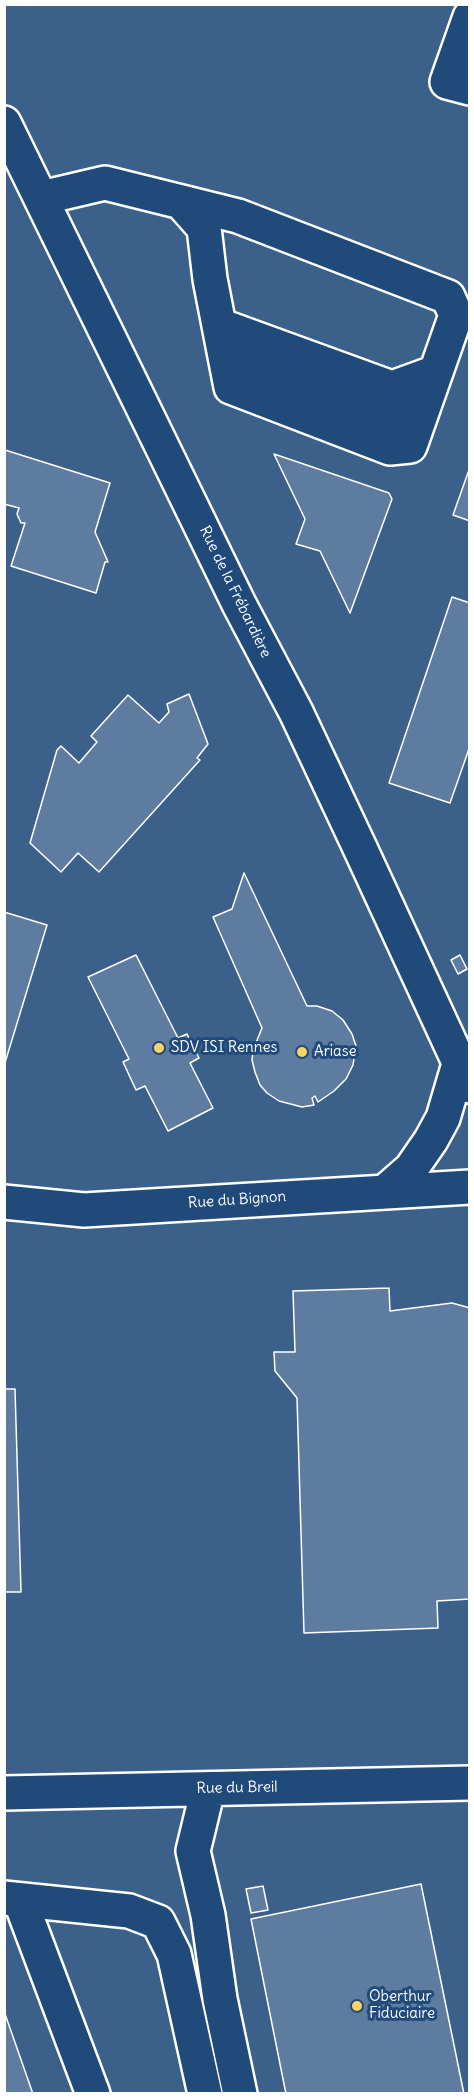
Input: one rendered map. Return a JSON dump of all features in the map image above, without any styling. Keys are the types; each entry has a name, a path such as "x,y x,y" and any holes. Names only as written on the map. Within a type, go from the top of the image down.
{"street":[{"path":"470,17 447,81 470,88"},
{"name":"Rue de la Frébardière","path":"4,123 239,604 296,712 464,1075 431,1140 411,1169 387,1190"},
{"path":"41,198 105,183 238,216 448,297 456,315 410,446 390,448 231,387 210,279 204,228 181,202"},
{"path":"222,340 393,388 436,372"},
{"name":"Rue du Bignon","path":"4,1202 84,1210 387,1190 470,1187"},
{"name":"Rue du Breil","path":"4,1793 470,1783"},
{"path":"208,1789 193,1851 208,1915 220,1999 240,2094"},
{"path":"93,2094 12,1899 129,1911 158,1922 174,1954 205,2094"}],"shaded area":[{"path":"5,5 469,5 469,2093 5,2093"}],"building":[{"path":"5,450 110,483 95,532 108,562 105,562 96,593 11,566 25,523 21,523 17,514 19,508 4,504"},
{"path":"274,454 389,493 392,499 350,613 320,551 296,544 305,519"},
{"path":"470,467 470,521 453,515"},
{"path":"452,597 470,603 470,746 450,803 389,783"},
{"path":"189,694 208,744 197,758 200,760 99,872 78,853 61,872 30,843 57,750 61,746 79,763 97,742 91,736 128,695 159,723 169,712 167,704"},
{"path":"244,873 307,1006 317,1006 332,1011 343,1020 356,1046 353,1065 346,1079 318,1102 315,1096 312,1098 314,1105 302,1107 279,1101 260,1085 255,1072 252,1060 253,1050 262,1028 213,917 232,909"},
{"path":"4,912 47,925 4,1066"},
{"name":"SDV ISI Rennes","path":"136,955 178,1038 187,1034 199,1058 190,1063 213,1108 168,1131 145,1086 136,1090 123,1062 129,1059 88,977"},
{"path":"460,955 467,969 458,974 451,960"},
{"path":"389,1288 390,1311 452,1303 470,1308 470,1599 437,1601 438,1628 304,1633 297,1398 275,1371 274,1352 295,1352 293,1291"},
{"path":"4,1389 15,1389 21,1592 4,1592"},
{"name":"Oberthur Fiduciaire","path":"421,1884 464,2094 286,2094 251,1919"},
{"path":"263,1886 268,1910 251,1913 246,1889"},
{"path":"4,2011 33,2094 4,2094"}],"place":[{"name":"SDV ISI Rennes","path":"159,1048"},
{"name":"Ariase","path":"302,1052"},
{"name":"Oberthur Fiduciaire","path":"357,2006"}]}
